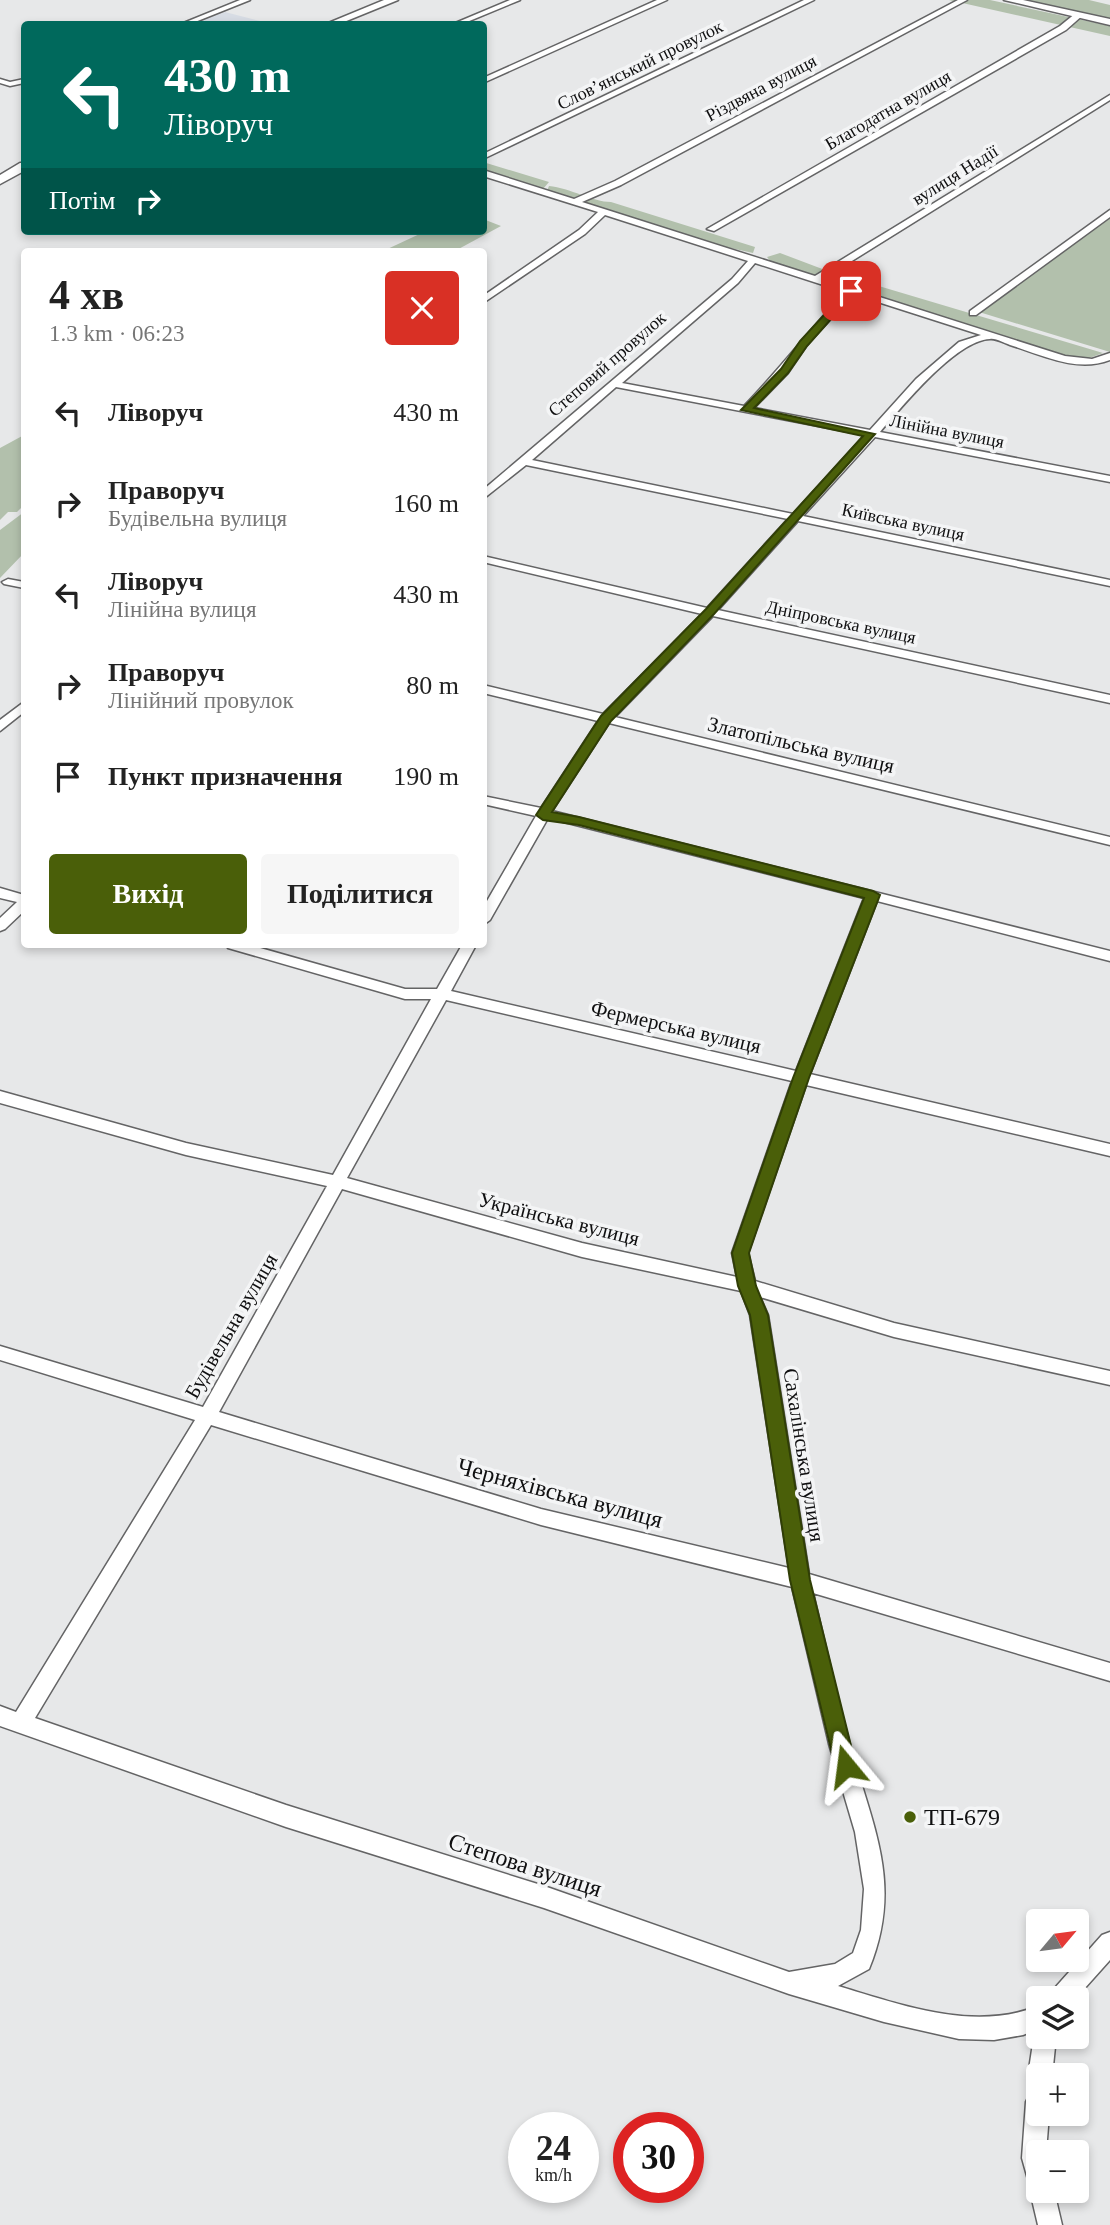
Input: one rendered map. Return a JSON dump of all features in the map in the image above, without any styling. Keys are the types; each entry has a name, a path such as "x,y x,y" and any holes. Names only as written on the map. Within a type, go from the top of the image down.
{"street":[{"path":"193,21 246,0"},
{"path":"339,21 393,0"},
{"path":"464,21 516,0"},
{"path":"487,79 663,0"},
{"name":"Словʼянський провулок","path":"487,155 810,0"},
{"name":"Різдвяна вулиця","path":"572,203 618,183 963,0"},
{"path":"1009,0 1110,22"},
{"name":"Благодатна вулиця","path":"711,229 1051,35 1079,15"},
{"path":"0,81 10,84 21,82"},
{"name":"вулиця Надії","path":"816,279 1110,97"},
{"path":"0,180 21,168"},
{"path":"487,174 1085,364 1097,363 1110,356"},
{"path":"487,297 582,232 602,213"},
{"path":"973,313 1110,213"},
{"name":"Степовий провулок","path":"487,493 735,281 754,259"},
{"path":"746,410 784,371 803,344 851,291"},
{"path":"487,913 543,815 606,719 710,612 920,381 962,344 991,335"},
{"name":"Лінійна вулиця","path":"614,384 1110,479"},
{"name":"Київська вулиця","path":"524,461 1110,583"},
{"name":"Дніпровська вулиця","path":"487,560 710,612 1110,699"},
{"path":"8,582 21,584"},
{"name":"Златопільська вулиця","path":"487,690 1110,841"},
{"path":"0,727 21,709"},
{"path":"487,801 579,821 1110,956"},
{"path":"0,893 21,900"},
{"name":"Сахалінська вулиця","path":"789,1983 838,1975 861,1961 872,1930 875,1889 866,1832 839,1744 800,1580 759,1315 747,1286 740,1253 801,1078 873,895"},
{"path":"0,926 21,904"},
{"name":"Фермерська вулиця","path":"244,948 405,994 441,994 1110,1150"},
{"name":"Будівельна вулиця","path":"10,1719 208,1414 340,1182 467,948"},
{"name":"Українська вулиця","path":"0,1097 186,1149 340,1182 582,1250 747,1286 894,1329 1110,1378"},
{"name":"Черняхівська вулиця","path":"0,1353 541,1517 800,1580 1110,1672"},
{"name":"Степова вулиця","path":"10,1719 286,1816 544,1897 789,1983 884,2011 960,2028 994,2029 1026,2023"},
{"path":"1072,1986 1110,1942"},
{"path":"1044,2203 1049,2225"}],"shaded area":[{"path":"225,12 260,21 201,21"}],"green space":[{"path":"949,0 990,0 1110,26 1110,36"},
{"path":"1022,0 1089,0 1110,5 1110,19"},
{"path":"487,163 549,182 543,189 487,171"},
{"path":"549,186 611,202 755,247 753,253 717,245 546,193"},
{"path":"1110,218 1110,352 979,312"},
{"path":"487,221 501,226 487,234"},
{"path":"417,235 484,235 460,248 390,248"},
{"path":"780,253 825,270 1103,353 1084,360 1066,356 771,262 767,257"},
{"path":"21,437 21,508 17,512 8,512 0,520 0,448"},
{"path":"21,514 21,556 0,578 0,530"}],"place":[{"name":"ТП-679","path":"910,1817"}],"route":[{"path":"846,1766 800,1580 759,1315 747,1286 740,1253 801,1078 873,895 579,821 543,815 606,719 710,612 870,434 746,410 784,371 803,344 851,291"}]}
